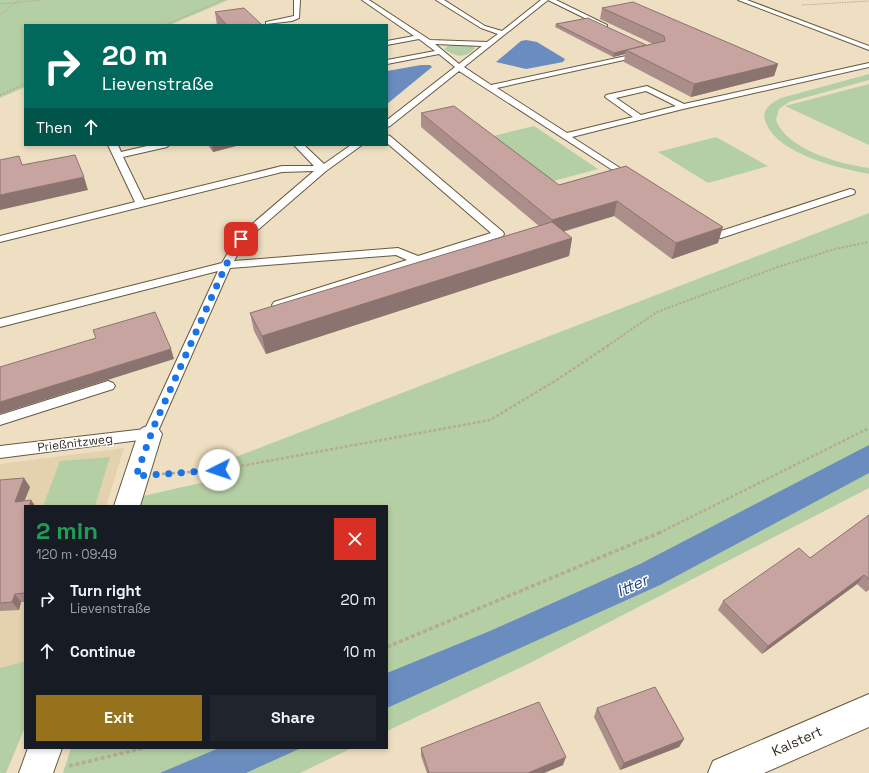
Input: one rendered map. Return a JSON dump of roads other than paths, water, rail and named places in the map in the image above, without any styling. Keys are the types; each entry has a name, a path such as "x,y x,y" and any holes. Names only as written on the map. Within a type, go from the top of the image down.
{"street":[{"path":"127,505 150,434"},
{"name":"Kalstert","path":"725,773 869,710"}],"lane":[{"path":"269,24 268,23 297,17 297,0"},
{"path":"365,0 440,52 460,68 492,87 638,184"},
{"path":"441,0 439,0 483,27 502,33"},
{"path":"388,123 460,68 487,44 545,0"},
{"path":"551,0 615,31"},
{"path":"741,0 869,48"},
{"path":"388,43 423,40 487,44"},
{"path":"388,62 440,52"},
{"path":"492,87 650,53"},
{"path":"566,136 683,107 869,65"},
{"path":"640,118 609,97 647,88 683,107"},
{"path":"278,305 499,234 388,139"},
{"path":"114,146 141,204"},
{"path":"118,155 159,146"},
{"path":"300,146 323,169"},
{"path":"150,434 226,265 241,239 323,169 356,146"},
{"path":"0,239 282,169 323,169"},
{"path":"697,223 717,236 850,192"},
{"path":"0,323 226,265 398,251 417,260"},
{"path":"0,420 108,386"},
{"name":"Prießnitzweg","path":"0,452 150,434"}],"water":[{"path":"526,40 537,42 565,59 563,62 526,69 496,62 521,41"},
{"path":"421,65 430,65 432,67 388,103 388,71"},
{"name":"Itter","path":"869,445 869,473 660,585 388,708 388,673 490,631 640,564"},
{"path":"217,749 299,749 246,773 160,773"}]}
